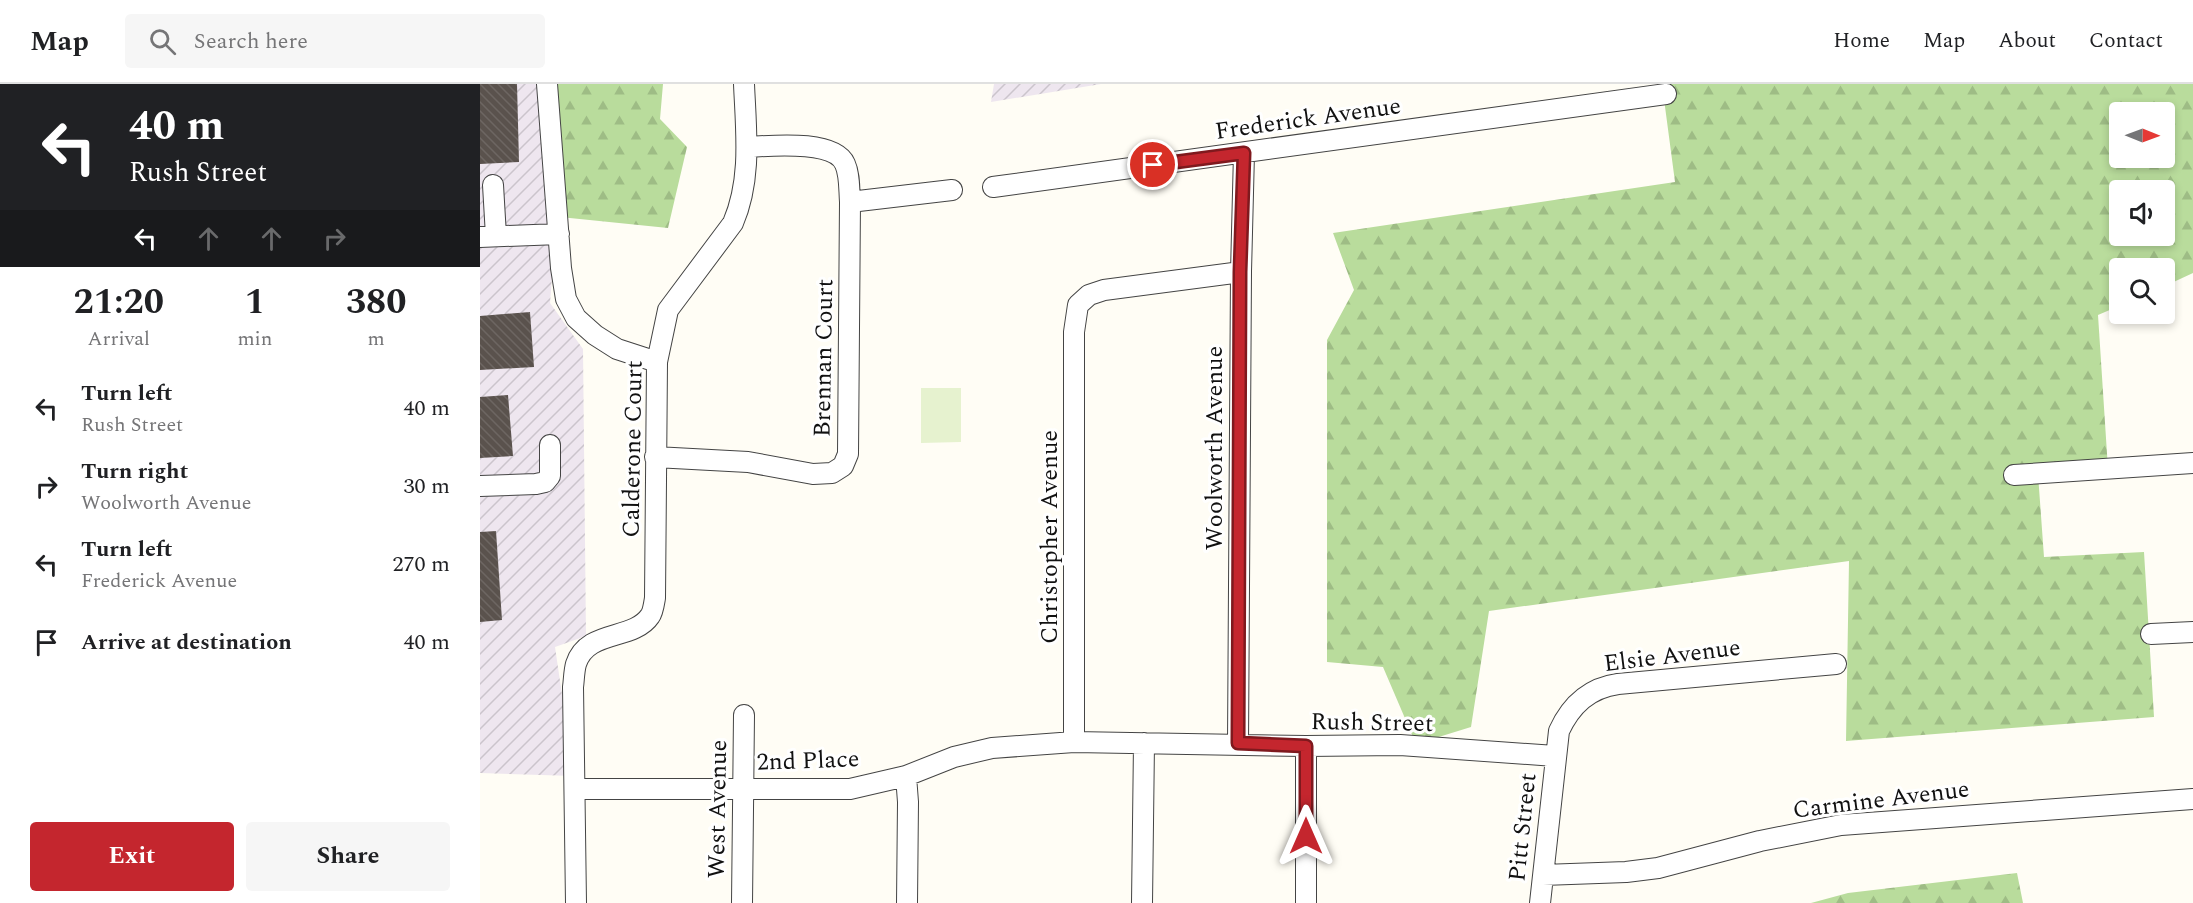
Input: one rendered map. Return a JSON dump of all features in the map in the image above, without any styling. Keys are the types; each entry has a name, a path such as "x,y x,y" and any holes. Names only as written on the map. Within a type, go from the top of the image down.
{"street":[{"path":"547,84 566,299 576,318 595,336 617,349 657,362"},
{"name":"Calderone Court","path":"576,789 573,687 576,663 587,648 602,638 642,624 651,615 655,598 657,362 668,310 733,223 745,190 747,147 744,84"},
{"name":"Frederick Avenue","path":"993,187 1666,94"},
{"name":"Brennan Court","path":"655,457 748,462 813,474 832,473 843,466 848,454 850,202 844,162 833,151 805,146 747,147"},
{"name":"Woolworth Avenue","path":"1238,743 1240,272 1244,153"},
{"path":"493,184 488,237 559,234"},
{"path":"850,202 952,190"},
{"name":"Christopher Avenue","path":"1074,742 1074,332 1078,305 1089,295 1104,290 1240,272"},
{"path":"480,486 545,482 550,476 550,445"},
{"path":"2014,476 2193,463"},
{"path":"2151,634 2193,632"},
{"name":"Elsie Avenue","path":"1555,756 1559,731 1565,718 1584,696 1604,687 1836,664"},
{"name":"West Avenue","path":"742,903 744,715"},
{"name":"2nd Place","path":"576,789 850,789 906,776 954,757 992,748 1074,742 1189,742"},
{"name":"Rush Street","path":"1189,742 1306,746 1400,745 1555,756"},
{"path":"1142,903 1144,743"},
{"path":"1306,746 1306,903"},
{"name":"Pitt Street","path":"1540,903 1555,756"},
{"path":"906,776 907,903"},
{"path":"576,789 576,903"},
{"name":"Carmine Avenue","path":"1543,875 1626,872 1658,868 1760,841 1841,825 2193,799"}],"shaded area":[{"path":"480,84 552,84 559,186 550,303 583,349 586,636 555,647 574,776 480,773"},
{"path":"994,84 1101,84 991,102"}],"green space":[{"path":"552,84 663,84 660,119 687,147 668,228 560,217"},
{"path":"1662,84 2193,84 2193,273 2175,281 2175,258 2109,258 2109,310 2098,315 2108,469 2038,474 2044,557 2144,552 2154,717 1846,741 1849,561 1489,611 1471,727 1416,744 1383,667 1327,662 1327,340 1354,290 1333,233 1675,182"},
{"path":"921,388 961,388 961,442 921,443"},
{"path":"2017,873 2023,903 1811,903 1848,893"}],"building":[{"path":"480,84 517,84 519,162 480,164"},
{"path":"530,312 534,367 480,370 480,316"},
{"path":"508,395 513,456 480,458 480,397"},
{"path":"496,531 502,620 480,622 480,532"}],"route":[{"path":"1153,165 1244,153 1240,272 1238,743 1306,746 1306,836"}]}
